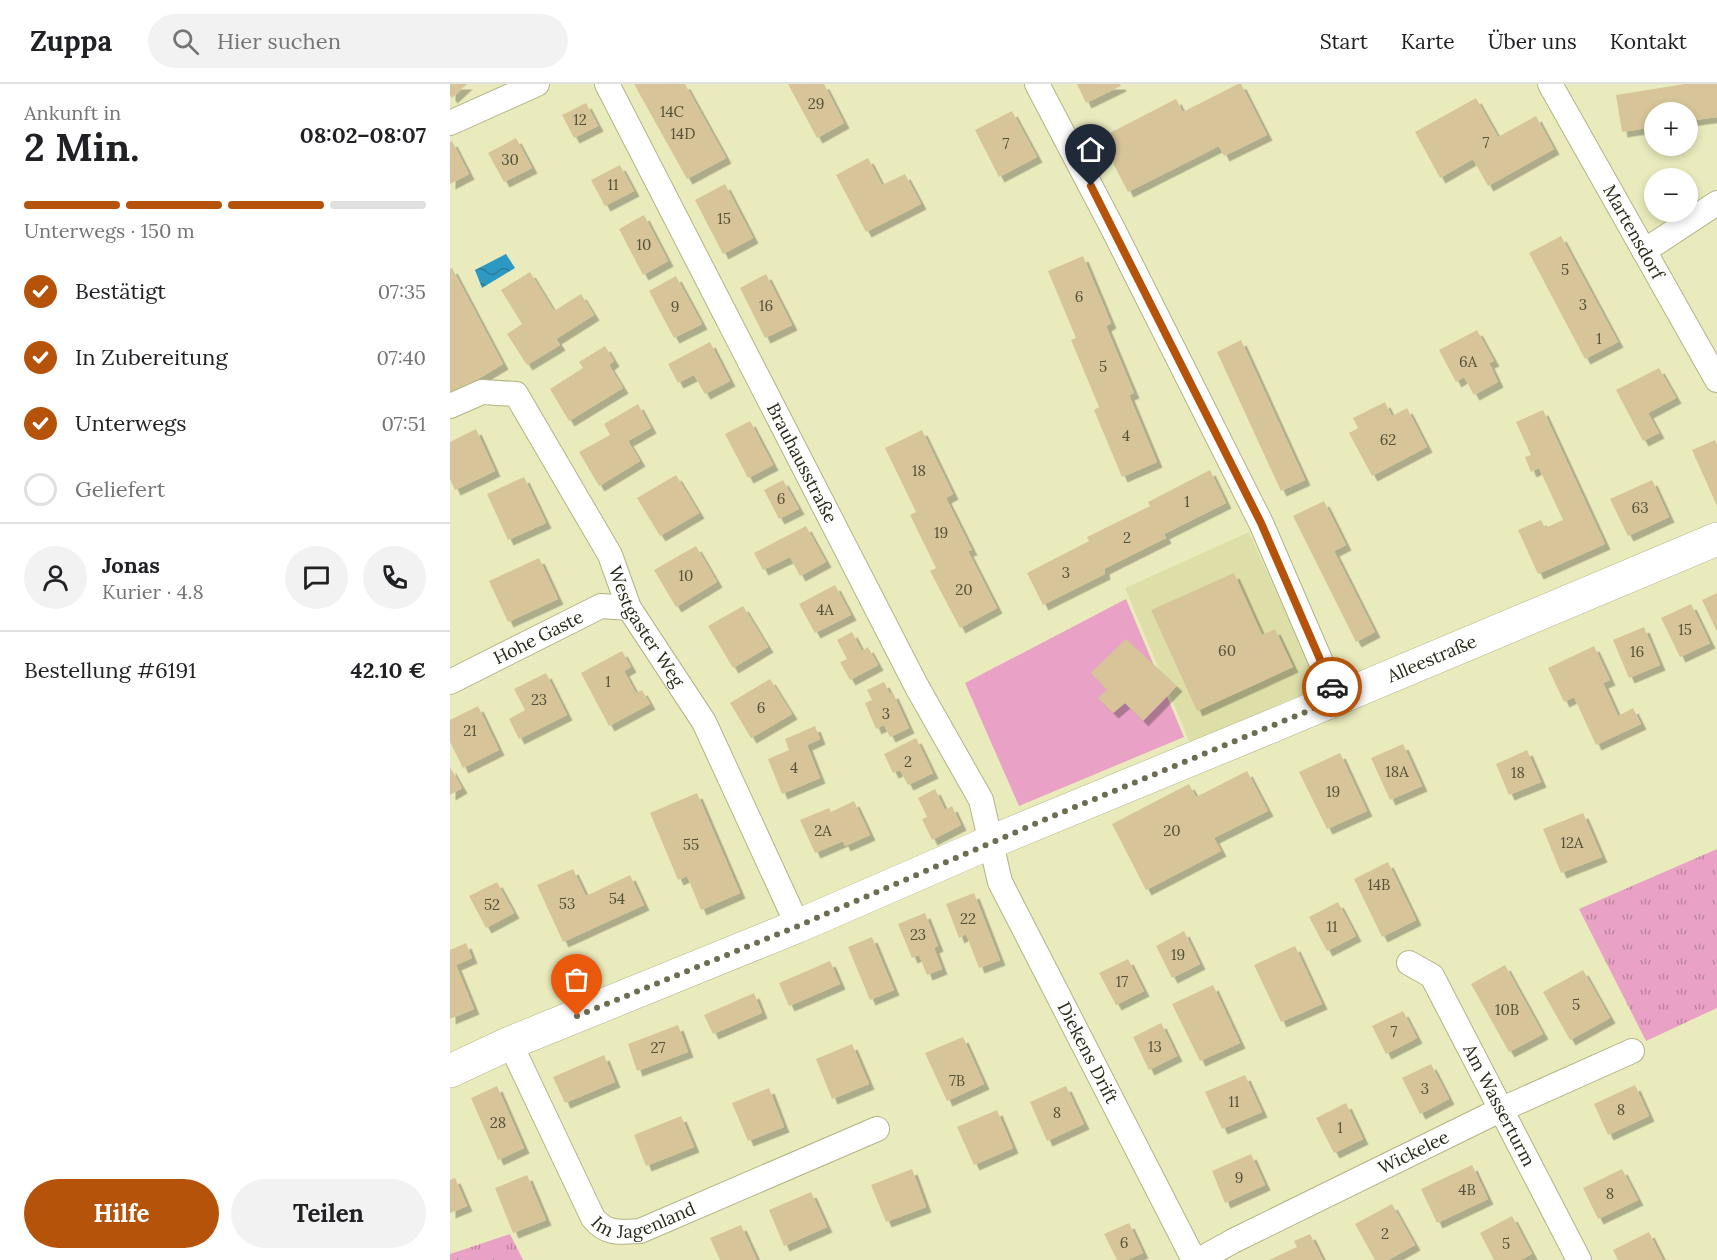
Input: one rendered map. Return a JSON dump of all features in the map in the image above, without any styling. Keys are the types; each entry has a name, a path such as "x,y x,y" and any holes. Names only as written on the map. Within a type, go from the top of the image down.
{"main road":[{"name":"Alleestraße","path":"450,1071 510,1043 798,926 991,842 1717,539"}],"street":[{"path":"450,123 537,84"},
{"name":"Brauhausstraße","path":"607,84 911,676 981,800 991,842"},
{"path":"1037,84 1112,227 1261,523 1337,699"},
{"name":"Martensdorf","path":"1550,84 1717,380"},
{"path":"1644,251 1717,203"},
{"name":"Westgaster Weg","path":"450,406 482,392 516,394 610,555 629,608 704,722 798,926"},
{"name":"Hohe Gaste","path":"450,682 601,606 629,608"},
{"name":"Diekens Drift","path":"991,842 1000,882 1194,1260"},
{"name":"Am Wasserturm","path":"1409,963 1432,976 1579,1260"},
{"name":"Im Jagenland","path":"510,1043 593,1218 601,1228 619,1232 640,1231 877,1129"},
{"name":"Wickelee","path":"1199,1260 1233,1241 1500,1110 1632,1051"}],"shaded area":[{"path":"1249,532 1319,687 1190,743 1125,588"}],"green space":[{"path":"1126,599 1184,737 1019,806 965,683"},
{"path":"1717,849 1717,1008 1646,1041 1579,909"},
{"path":"510,1234 523,1260 450,1260 450,1254"}],"water":[{"path":"506,254 515,268 482,288 475,270"}],"building":[{"path":"450,84 467,84 452,98"},
{"path":"634,84 685,84 726,158 687,179"},
{"path":"788,84 824,84 844,123 817,138"},
{"path":"1077,84 1120,84 1121,86 1086,103"},
{"path":"1241,84 1267,135 1224,156 1219,146 1128,192 1100,138 1176,99 1183,112"},
{"path":"1685,84 1717,84 1717,117 1698,120 1698,102 1644,102 1644,129 1622,132 1616,95"},
{"path":"1476,98 1498,137 1536,116 1554,149 1488,186 1473,159 1440,178 1415,132"},
{"path":"586,103 598,126 574,138 562,115"},
{"path":"1012,111 1037,157 999,177 975,130"},
{"path":"516,138 532,168 504,182 488,153"},
{"path":"452,141 469,174 450,184 450,142"},
{"path":"868,158 882,185 905,174 921,204 866,232 836,175"},
{"path":"620,165 634,191 605,206 591,180"},
{"path":"725,184 753,238 723,254 695,200"},
{"path":"644,215 668,261 643,275 619,229"},
{"path":"1561,236 1618,342 1585,359 1529,253"},
{"path":"1083,256 1111,323 1106,326 1134,393 1129,395 1157,462 1122,477 1094,410 1099,407 1071,340 1076,338 1048,271"},
{"path":"452,268 503,364 450,396 450,269"},
{"path":"530,272 554,311 581,294 594,315 556,339 560,345 527,365 507,334 522,324 501,290"},
{"path":"766,274 792,325 765,338 740,288"},
{"path":"676,276 702,324 674,338 649,291"},
{"path":"1477,330 1494,361 1489,363 1498,382 1474,395 1464,377 1456,382 1439,350"},
{"path":"1241,340 1305,480 1281,491 1217,352"},
{"path":"710,342 730,381 705,394 694,375 678,383 668,364"},
{"path":"605,346 614,361 609,365 623,388 569,421 550,389 583,368 579,362"},
{"path":"1659,368 1676,398 1648,413 1659,433 1643,441 1616,390"},
{"path":"1385,402 1392,416 1407,408 1427,447 1372,476 1349,433 1358,428 1353,418"},
{"path":"638,404 651,428 628,441 640,461 599,486 579,452 610,435 604,424"},
{"path":"1543,410 1605,544 1538,574 1518,530 1541,520 1545,528 1563,520 1539,468 1531,472 1525,457 1531,455 1516,422"},
{"path":"750,421 773,465 748,478 725,434"},
{"path":"476,429 495,471 455,490 450,479 450,442"},
{"path":"922,430 953,494 946,498 972,550 968,551 997,608 960,628 930,571 936,568 910,515 916,512 885,448"},
{"path":"1715,440 1717,445 1717,506 1692,450"},
{"path":"1210,470 1226,503 1164,534 1166,538 1104,569 1105,574 1043,605 1027,573 1089,541 1087,537 1150,506 1148,502"},
{"path":"676,475 699,513 660,536 637,498"},
{"path":"524,477 546,523 508,540 487,494"},
{"path":"783,480 799,509 779,519 764,490"},
{"path":"1652,480 1669,517 1628,536 1610,499"},
{"path":"1324,501 1346,545 1334,551 1375,632 1356,642 1293,516"},
{"path":"806,526 826,562 800,576 790,557 763,570 754,553"},
{"path":"696,546 717,582 676,607 654,570"},
{"path":"539,558 558,599 508,622 489,581"},
{"path":"1234,573 1262,635 1275,629 1293,667 1197,711 1151,610"},
{"path":"835,585 851,615 815,633 799,604"},
{"path":"1717,593 1717,632 1702,600"},
{"path":"1691,604 1710,643 1680,657 1661,618"},
{"path":"743,606 768,647 733,668 708,626"},
{"path":"1644,627 1660,665 1629,678 1613,640"},
{"path":"852,632 862,651 868,647 878,665 850,680 840,662 847,659 837,640"},
{"path":"1126,639 1177,686 1143,721 1125,703 1113,713 1098,698 1107,690 1091,673"},
{"path":"1594,646 1610,680 1603,683 1618,716 1633,708 1641,724 1596,745 1574,697 1564,702 1548,668"},
{"path":"622,651 631,667 624,671 636,693 642,690 650,704 609,726 581,673"},
{"path":"546,673 567,715 519,739 509,719 525,710 514,689"},
{"path":"770,679 792,714 751,738 730,703"},
{"path":"884,682 890,694 893,693 909,728 890,737 884,725 876,729 865,703 872,700 867,690"},
{"path":"478,706 499,750 463,768 450,742 450,720"},
{"path":"815,726 820,739 807,745 820,778 782,794 768,759 789,750 785,739"},
{"path":"916,738 933,773 908,785 900,770 893,773 884,754"},
{"path":"1403,744 1422,786 1390,800 1371,758"},
{"path":"1527,750 1541,782 1509,795 1496,764"},
{"path":"1340,753 1367,811 1327,829 1299,772"},
{"path":"450,767 462,788 450,795"},
{"path":"1247,771 1268,811 1214,838 1221,851 1146,890 1112,824 1189,784 1196,797"},
{"path":"935,789 945,810 952,806 961,825 932,840 922,819 927,817 918,798"},
{"path":"697,793 740,893 701,910 687,876 678,880 650,813"},
{"path":"854,801 870,835 845,846 843,841 815,853 800,820 829,808 831,812"},
{"path":"1583,813 1602,857 1561,873 1543,829"},
{"path":"1388,862 1416,920 1382,937 1354,879"},
{"path":"573,869 586,896 630,875 644,905 563,942 537,885"},
{"path":"497,882 514,913 486,928 469,896"},
{"path":"974,893 1000,960 979,968 966,934 959,938 946,904"},
{"path":"1338,902 1356,936 1327,951 1309,917"},
{"path":"925,913 938,946 934,948 942,969 927,975 919,955 912,958 898,924"},
{"path":"1184,931 1200,964 1172,978 1156,946"},
{"path":"872,937 894,990 870,1000 848,947"},
{"path":"466,943 472,958 456,965 474,1009 450,1019 450,950"},
{"path":"1295,946 1322,1004 1281,1022 1254,965"},
{"path":"1128,959 1144,991 1116,1005 1099,973"},
{"path":"830,961 840,984 789,1006 779,983"},
{"path":"1505,965 1543,1034 1509,1052 1471,984"},
{"path":"1583,970 1610,1018 1570,1040 1543,992"},
{"path":"1213,985 1240,1043 1200,1061 1172,1004"},
{"path":"754,993 762,1013 713,1034 704,1015"},
{"path":"1403,1011 1417,1038 1386,1054 1372,1026"},
{"path":"1161,1023 1177,1056 1149,1070 1133,1037"},
{"path":"678,1025 688,1052 637,1071 628,1044"},
{"path":"963,1037 984,1084 947,1101 925,1053"},
{"path":"852,1044 869,1084 832,1099 816,1059"},
{"path":"604,1055 615,1082 565,1103 553,1077"},
{"path":"1431,1064 1449,1099 1420,1114 1402,1078"},
{"path":"1245,1075 1262,1112 1222,1129 1205,1092"},
{"path":"1635,1085 1649,1116 1608,1135 1594,1104"},
{"path":"497,1086 524,1148 498,1160 471,1098"},
{"path":"1066,1086 1084,1124 1047,1141 1030,1102"},
{"path":"769,1088 784,1127 748,1141 732,1103"},
{"path":"1346,1103 1363,1139 1334,1153 1316,1118"},
{"path":"997,1110 1013,1148 974,1165 957,1127"},
{"path":"681,1116 694,1147 646,1166 634,1135"},
{"path":"1251,1154 1265,1185 1225,1203 1212,1171"},
{"path":"1472,1165 1488,1199 1437,1223 1421,1189"},
{"path":"912,1169 926,1207 886,1222 871,1185"},
{"path":"1622,1169 1638,1200 1598,1219 1583,1188"},
{"path":"527,1175 546,1220 513,1233 495,1188"},
{"path":"455,1178 467,1206 450,1213 450,1180"},
{"path":"811,1192 827,1227 784,1246 769,1210"},
{"path":"1392,1204 1415,1245 1388,1260 1375,1260 1355,1224"},
{"path":"1512,1216 1532,1254 1520,1260 1494,1260 1480,1233"},
{"path":"1129,1223 1143,1253 1127,1260 1117,1260 1104,1234"},
{"path":"741,1225 757,1260 720,1260 710,1238"},
{"path":"1649,1232 1663,1260 1618,1260 1613,1250"},
{"path":"1310,1234 1323,1260 1269,1260 1297,1247 1294,1241"}],"way so far":[{"path":"577,1016 798,926 991,842 1337,699 1332,687"}],"route":[{"path":"1091,186 1261,523 1332,687"}]}
